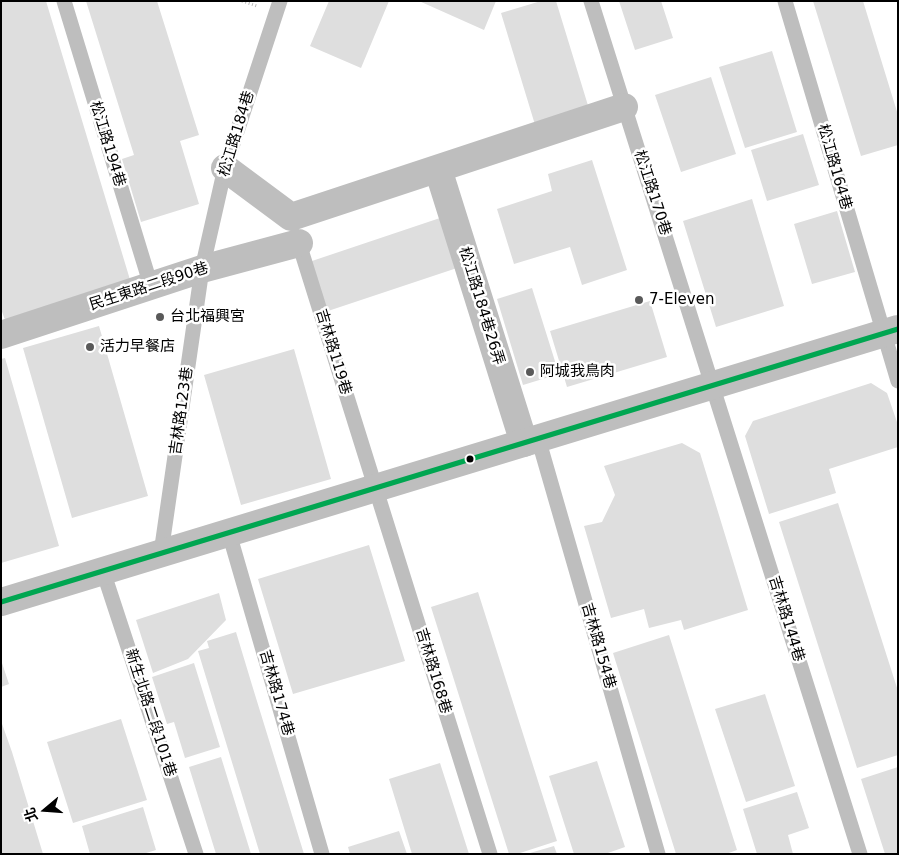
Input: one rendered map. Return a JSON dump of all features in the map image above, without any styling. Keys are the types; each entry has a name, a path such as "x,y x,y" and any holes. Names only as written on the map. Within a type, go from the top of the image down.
{"street":[{"path":"225,168 291,217 624,106"},
{"name":"松江路184巷26弄","path":"438,169 531,441"},
{"name":"民生東路二段90巷","path":"1,335 202,269 299,243"},
{"path":"1,602 890,331"}],"lane":[{"name":"松江路194巷","path":"64,1 151,286"},
{"name":"松江路184巷","path":"202,269 225,168 280,1"},
{"name":"松江路170巷","path":"591,1 713,385"},
{"name":"松江路164巷","path":"785,1 890,331 898,381"},
{"name":"吉林路119巷","path":"291,217 375,488"},
{"name":"吉林路123巷","path":"161,553 202,269"},
{"name":"吉林路144巷","path":"713,385 860,854"},
{"name":"吉林路154巷","path":"531,441 658,854"},
{"name":"吉林路168巷","path":"375,488 490,854"},
{"name":"吉林路174巷","path":"229,532 322,854"},
{"name":"新生北路二段101巷","path":"103,571 196,854"}],"building":[{"path":"1,1 46,1 131,283 5,320 1,309"},
{"path":"86,1 157,1 199,135 180,141 199,204 141,222 122,159 134,155"},
{"path":"329,1 389,1 361,68 310,46"},
{"path":"419,1 496,1 484,30"},
{"path":"541,1 556,1 590,112 536,128 501,13"},
{"path":"619,1 661,1 673,38 635,50"},
{"path":"813,1 863,1 898,115 898,145 861,156"},
{"path":"772,51 797,132 745,148 719,67"},
{"path":"711,77 736,154 681,172 655,95"},
{"path":"803,134 819,185 767,201 751,150"},
{"path":"592,160 627,270 582,285 570,247 514,264 497,209 552,191 548,174"},
{"path":"752,199 784,306 716,327 683,221"},
{"path":"837,211 855,272 812,284 794,224"},
{"path":"440,218 457,268 325,312 309,262"},
{"path":"532,288 559,374 523,385 497,299"},
{"path":"650,301 667,357 567,387 550,331"},
{"path":"99,326 148,496 72,518 23,348"},
{"path":"294,349 331,479 241,505 204,375"},
{"path":"5,358 59,546 1,563 1,359"},
{"path":"871,383 887,393 898,425 898,447 829,469 836,493 769,514 745,436 753,421"},
{"path":"682,443 700,453 748,610 684,630 681,620 649,628 644,609 611,618 584,526 602,522 615,495 604,466"},
{"path":"838,503 898,691 898,755 857,768 779,522"},
{"path":"369,545 405,661 293,694 258,579"},
{"path":"478,592 557,841 517,854 509,854 431,607"},
{"path":"219,593 226,620 188,659 153,673 136,620"},
{"path":"236,632 304,854 260,854 198,651 209,648 207,641"},
{"path":"669,635 737,850 726,854 676,854 613,653"},
{"path":"1,660 9,684 1,687"},
{"path":"194,663 220,747 185,758 174,722 167,724 152,677"},
{"path":"765,694 795,786 746,802 715,709"},
{"path":"121,719 147,800 73,823 47,742"},
{"path":"1,721 12,752 43,854 1,854"},
{"path":"221,757 251,854 216,854 189,767"},
{"path":"597,761 625,847 605,854 574,854 549,776"},
{"path":"440,763 469,854 412,854 389,779"},
{"path":"898,767 898,854 885,854 861,779"},
{"path":"797,792 809,828 788,835 793,854 757,854 743,809"},
{"path":"143,807 156,850 143,854 90,854 82,826"},
{"path":"399,831 407,854 350,854 348,847"},
{"path":"554,846 557,854 530,854 530,853"}],"transit line":[{"path":"1,602 898,329"}],"place":[{"name":"7-Eleven","path":"639,300"},
{"name":"台北福興宮","path":"160,317"},
{"name":"活力早餐店","path":"90,347"},
{"name":"阿城我鳥肉","path":"530,372"}]}
